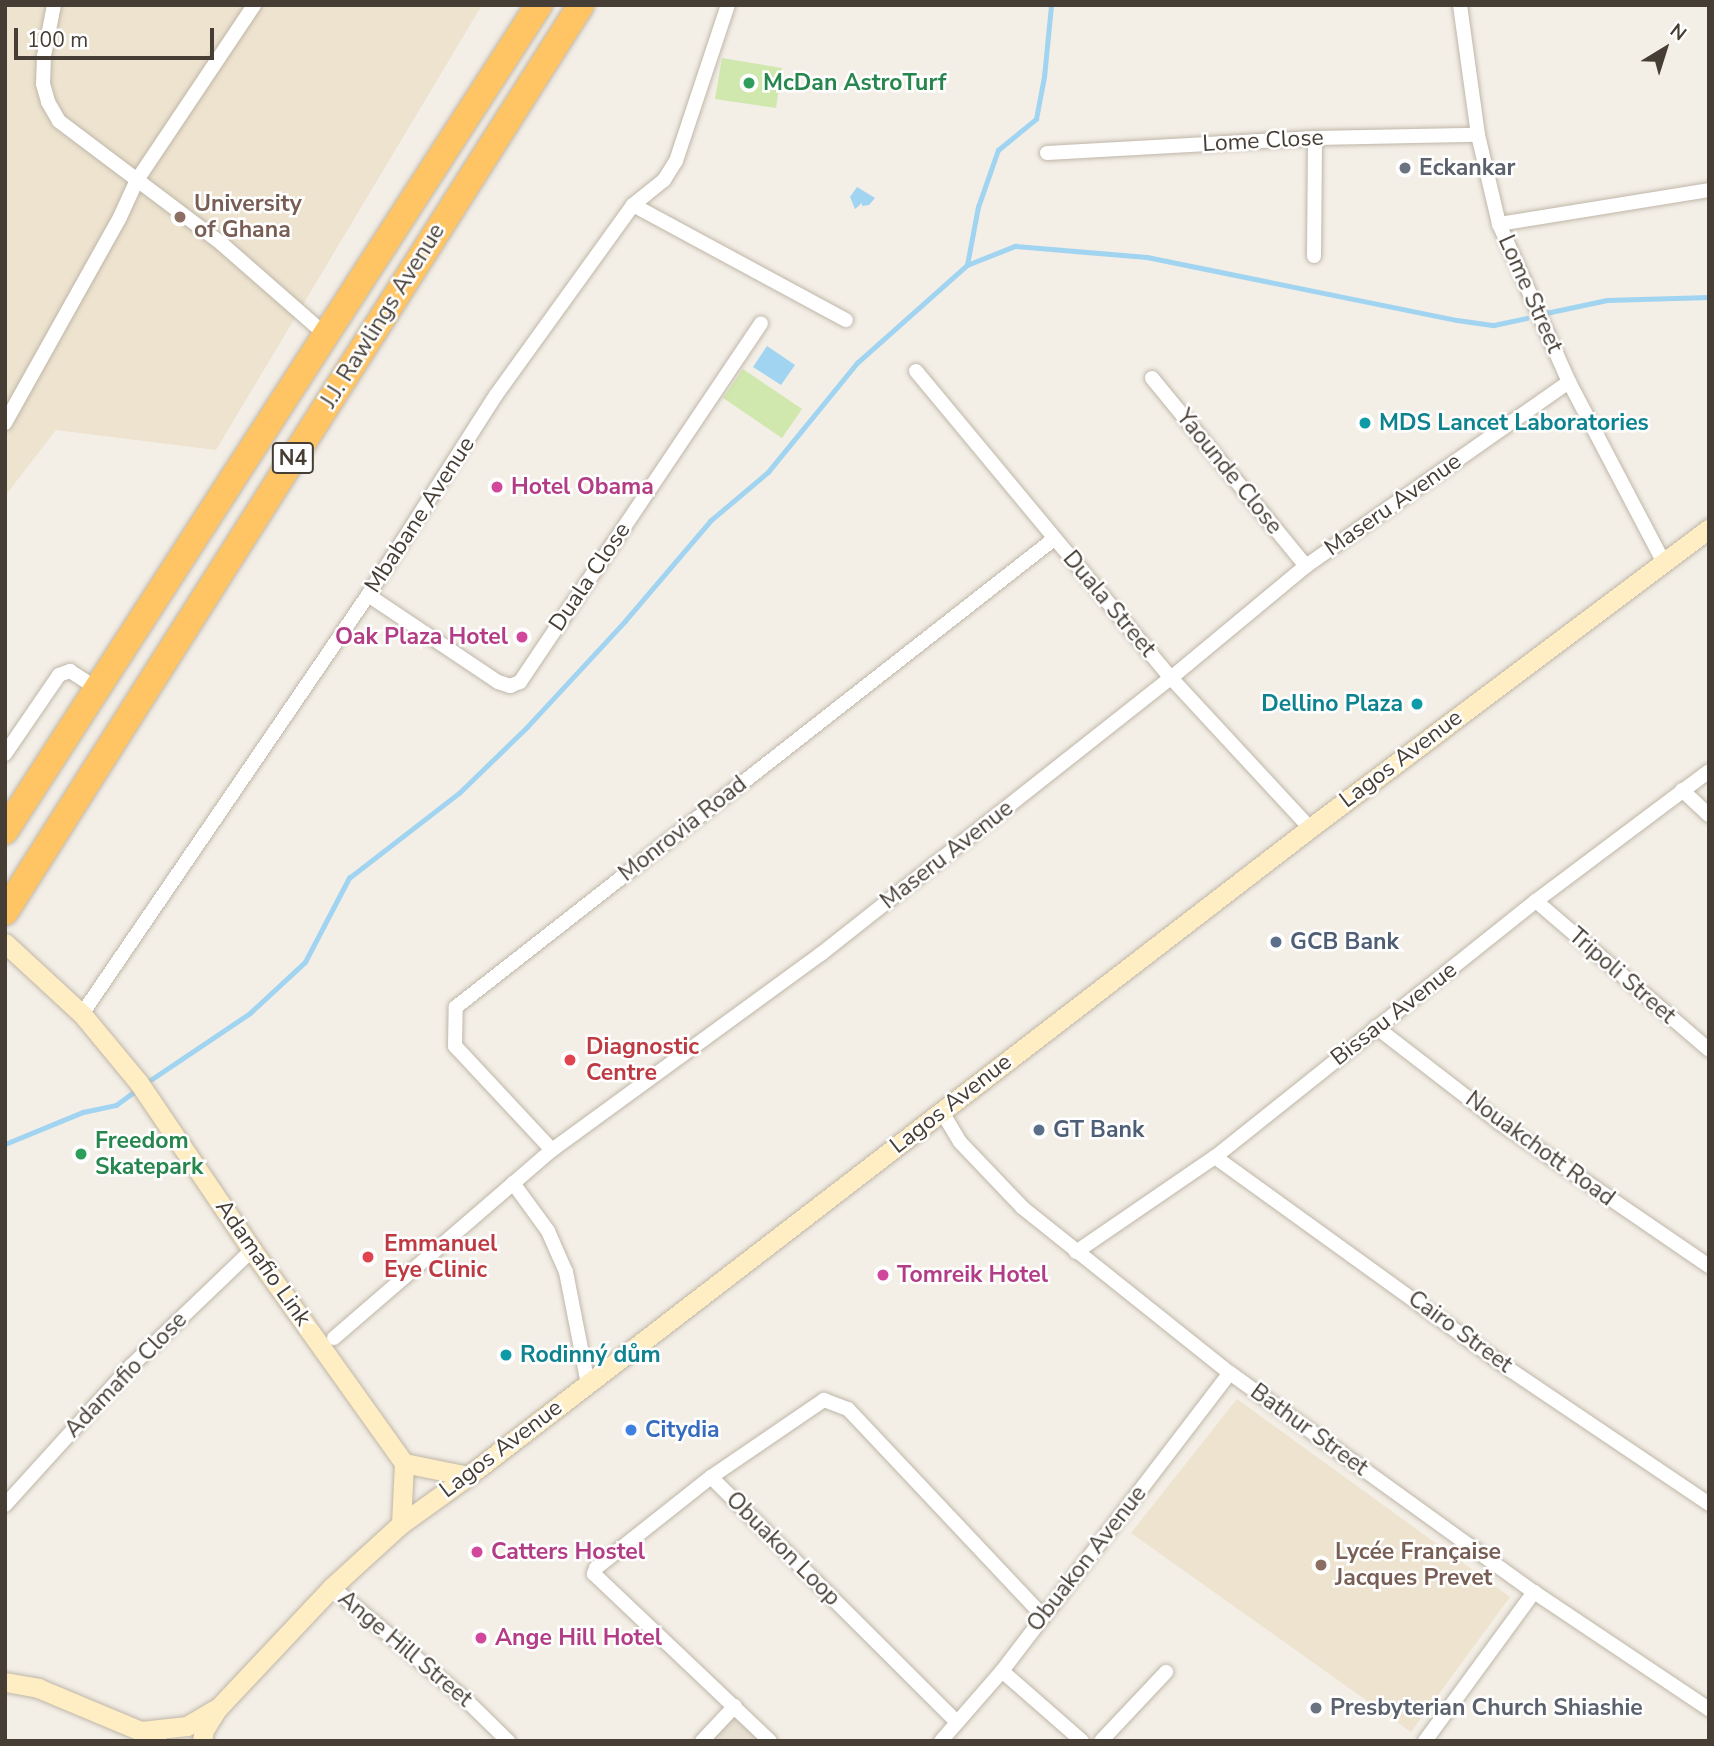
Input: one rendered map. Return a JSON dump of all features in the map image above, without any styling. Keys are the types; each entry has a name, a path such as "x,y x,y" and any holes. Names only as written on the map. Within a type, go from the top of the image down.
{"highway":[{"name":"J.J. Rawlings Avenue","path":"5,831 539,5"},
{"name":"J.J. Rawlings Avenue","path":"5,912 581,5"}],"street":[{"path":"54,5 44,56 43,84 48,102 59,121 222,244 326,335"},
{"path":"5,423 120,217 137,180 254,5"},
{"name":"Mbabane Avenue","path":"82,1014 368,595 496,395 633,205 664,180 676,161 728,5"},
{"name":"Lome Street","path":"1460,5 1478,135 1499,224 1569,383 1663,561"},
{"name":"Lome Close","path":"1047,153 1315,138 1478,135"},
{"path":"1314,256 1315,138"},
{"path":"1499,224 1709,190"},
{"path":"633,205 846,320"},
{"name":"Duala Close","path":"368,595 498,682 510,686 520,682 761,324"},
{"name":"Duala Street","path":"916,371 1171,678 1310,828"},
{"name":"Yaounde Close","path":"1152,378 1306,566"},
{"name":"Maseru Avenue","path":"334,1338 552,1150 821,954 1171,678 1306,566 1569,383"},
{"name":"Lagos Avenue","path":"202,1741 204,1730 218,1708 332,1587 401,1524 468,1476 1310,828 1709,528"},
{"name":"Monrovia Road","path":"552,1150 455,1046 456,1007 1054,539"},
{"path":"5,754 59,675 70,671 96,688"},
{"name":"Bissau Avenue","path":"1076,1252 1214,1157 1536,901 1709,771"},
{"path":"1682,790 1709,815"},
{"name":"Tripoli Street","path":"1536,901 1709,1050"},
{"name":"Adamafio Link","path":"5,943 82,1014 139,1083 252,1250 404,1463"},
{"name":"Nouakchott Road","path":"1376,1027 1500,1123 1709,1266"},
{"name":"Bathur Street","path":"942,1112 960,1142 1023,1208 1230,1373 1534,1592 1709,1709"},
{"name":"Cairo Street","path":"1214,1157 1512,1371 1709,1504"},
{"path":"513,1183 548,1231 566,1272 588,1384"},
{"name":"Adamafio Close","path":"7,1498 131,1366 252,1250"},
{"name":"Obuakon Avenue","path":"941,1741 1002,1671 1230,1373"},
{"path":"711,1477 824,1400 835,1402 848,1409 1043,1616"},
{"path":"401,1524 404,1463 468,1476"},
{"name":"Obuakon Loop","path":"770,1741 594,1574 596,1568 711,1477 957,1722"},
{"name":"Ange Hill Street","path":"332,1587 464,1698 508,1741"},
{"path":"1425,1741 1534,1592"},
{"path":"1002,1671 1082,1741"},
{"path":"1101,1741 1166,1672"},
{"path":"5,1682 38,1688 149,1736"},
{"path":"702,1741 735,1706"},
{"name":"Lagos Avenue","path":"149,1736 187,1726 218,1708"}],"shaded area":[{"name":"University of Ghana","path":"5,5 482,5 216,450 56,430 5,496"},
{"name":"Lycée Française Jacques Prevet","path":"1237,1399 1510,1597 1411,1732 1131,1533"},
{"path":"735,1716 760,1741 711,1741"}],"green space":[{"name":"McDan AstroTurf","path":"722,58 782,68 776,108 715,99"},
{"path":"743,369 802,409 782,438 723,398"}],"water":[{"path":"857,187 875,198 869,205 862,206 862,203 855,209 850,197"},
{"path":"767,346 795,365 781,385 753,367"}],"waterway":[{"path":"146,1083 250,1013 305,962 349,878 459,793 527,727 625,621 710,521 768,472 857,363 967,265 978,207 998,150 1036,119 1044,77 1051,5"},
{"path":"967,265 1015,246 1147,257 1457,320 1494,325 1526,318"},
{"path":"1546,313 1607,300 1709,297"},
{"path":"5,1144 83,1112 116,1105 137,1090"}],"place":[{"name":"McDan AstroTurf","path":"749,83"},
{"name":"Eckankar","path":"1405,168"},
{"name":"University of Ghana","path":"180,217"},
{"name":"MDS Lancet Laboratories","path":"1365,423"},
{"name":"Hotel Obama","path":"497,487"},
{"name":"Oak Plaza Hotel","path":"522,637"},
{"name":"Dellino Plaza","path":"1417,704"},
{"name":"GCB Bank","path":"1276,942"},
{"name":"Diagnostic Centre","path":"570,1060"},
{"name":"GT Bank","path":"1039,1130"},
{"name":"Freedom Skatepark","path":"81,1154"},
{"name":"Emmanuel Eye Clinic","path":"368,1257"},
{"name":"Tomreik Hotel","path":"883,1275"},
{"name":"Rodinný dům","path":"506,1355"},
{"name":"Citydia","path":"631,1430"},
{"name":"Catters Hostel","path":"477,1552"},
{"name":"Lycée Française Jacques Prevet","path":"1321,1565"},
{"name":"Ange Hill Hotel","path":"481,1638"},
{"name":"Presbyterian Church Shiashie","path":"1316,1708"}]}
